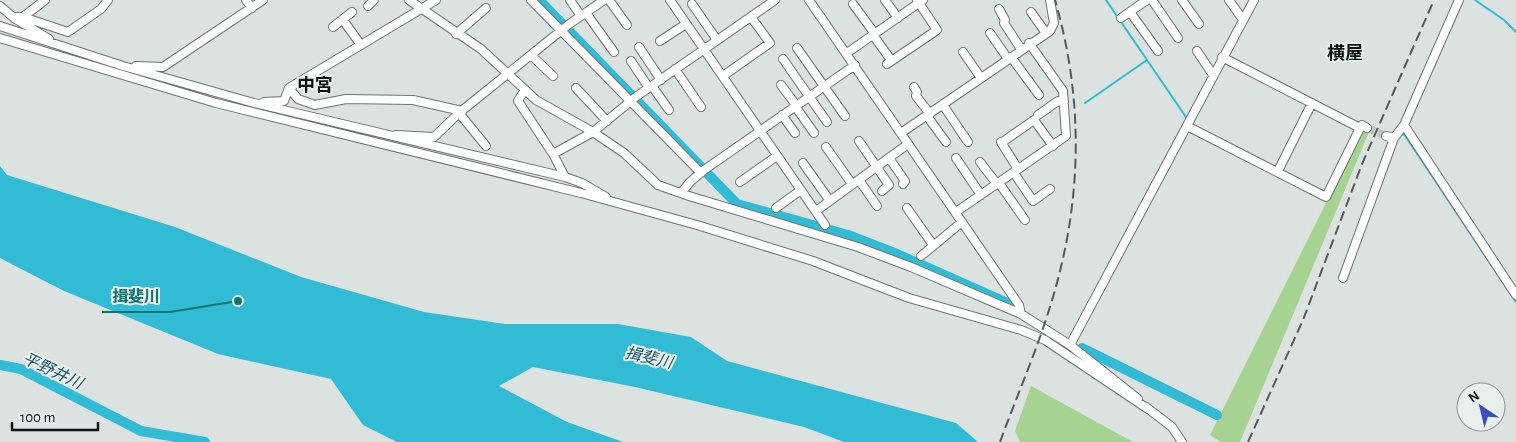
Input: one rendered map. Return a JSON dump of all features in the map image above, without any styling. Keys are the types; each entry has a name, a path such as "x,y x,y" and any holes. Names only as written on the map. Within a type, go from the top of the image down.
{"street":[{"path":"23,17 45,0"},
{"path":"12,17 23,17 68,32 101,9 108,0"},
{"path":"246,0 252,8"},
{"path":"95,68 123,66 164,67 263,0"},
{"path":"368,6 374,0"},
{"path":"410,0 456,34 481,49 524,92 593,132 624,153 658,185 858,247 911,267 1021,314 1070,344 1172,427 1182,442"},
{"path":"284,101 289,88 436,0"},
{"path":"531,0 560,32 701,173"},
{"path":"570,0 584,14 614,52"},
{"path":"389,136 400,134 434,137 460,112 532,56 568,25 604,0"},
{"path":"609,0 627,26"},
{"path":"670,0 825,225"},
{"path":"553,154 593,132 651,87 775,0"},
{"path":"809,0 956,212 1018,305 1021,314"},
{"path":"885,0 898,18"},
{"path":"901,133 1046,33 1054,23 1050,0"},
{"path":"1121,18 1147,0"},
{"path":"1152,0 1178,38"},
{"path":"1182,0 1199,24"},
{"path":"1229,0 1243,20"},
{"path":"1070,344 1254,0"},
{"path":"1343,278 1390,137 1404,125 1459,0"},
{"path":"847,53 874,34 898,18 920,1 937,30 889,62 874,34 853,4"},
{"path":"692,4 717,40"},
{"path":"0,6 12,17 61,46"},
{"path":"456,34 486,8"},
{"path":"999,9 1005,20 1004,24 1021,49"},
{"path":"333,27 352,12"},
{"path":"1031,12 1046,33"},
{"path":"1130,12 1158,51"},
{"path":"723,76 770,43 751,17"},
{"path":"343,20 362,45"},
{"path":"660,41 686,24"},
{"path":"0,26 123,66 308,117 329,120 565,177 582,183 614,202"},
{"path":"990,33 1039,95"},
{"path":"0,38 216,103 614,202 697,225 813,262 908,298 1021,330 1044,340 1148,409"},
{"path":"956,212 1066,136 1064,91 1029,43"},
{"path":"639,47 661,80"},
{"path":"797,48 845,116"},
{"path":"1197,51 1213,75"},
{"path":"963,52 981,78"},
{"path":"532,56 553,76"},
{"path":"1187,126 1326,197 1364,128 1222,58"},
{"path":"783,59 827,122"},
{"path":"631,61 669,110"},
{"path":"681,193 701,173 759,130 855,65"},
{"path":"164,67 182,82"},
{"path":"676,69 701,107"},
{"path":"781,85 814,133"},
{"path":"914,87 917,92 916,96 946,142"},
{"path":"289,88 298,99 316,105 346,99 413,100 460,112 486,146"},
{"path":"576,88 606,121"},
{"path":"524,92 518,101 553,154 565,177"},
{"path":"254,102 284,101 308,117"},
{"path":"1038,116 1058,102 1064,102"},
{"path":"1278,171 1312,104"},
{"path":"943,105 968,142"},
{"path":"782,115 795,133"},
{"path":"329,120 360,139"},
{"path":"1050,188 1033,201 1002,141 1034,120 1053,146"},
{"path":"1404,125 1516,296"},
{"path":"861,140 879,165 889,185 882,191"},
{"path":"816,211 908,144"},
{"path":"826,147 877,206"},
{"path":"740,182 777,156"},
{"path":"889,158 905,181 903,184"},
{"path":"956,158 981,195"},
{"path":"980,162 1025,220"},
{"path":"802,163 830,201"},
{"path":"776,208 801,190"},
{"path":"907,208 933,246"},
{"path":"920,256 962,222"}],"green space":[{"path":"1362,131 1369,132 1240,442 1221,442 1210,435"},
{"path":"1031,386 1133,442 1020,442 1015,431"}],"water":[{"name":"揖斐川","path":"0,166 7,175 175,227 301,277 424,312 505,324 618,324 691,337 727,361 956,423 978,442 844,442 804,427 635,387 533,367 499,386 567,422 623,442 397,442 363,425 331,379 218,354 64,291 0,258"}],"waterway":[{"path":"539,0 737,204 848,235 897,254 1012,305"},
{"path":"1106,0 1188,120"},
{"path":"1475,0 1504,20 1516,32"},
{"path":"1085,103 1147,60"},
{"path":"1399,136 1404,134 1516,302"},
{"path":"1082,348 1217,415"},
{"name":"平野井川","path":"0,365 21,369 141,431 205,442"}],"tunnel":[{"path":"1367,128 1386,136"}],"railway":[{"path":"1000,442 1049,310 1068,233 1073,194 1076,155 1075,117 1065,39 1055,0"},
{"path":"1248,442 1303,320 1362,164 1434,0"}],"place":[{"name":"揖斐川","path":"238,301"}],"district":[{"name":"横屋","path":"1345,53"},
{"name":"中宮","path":"315,85"}]}
